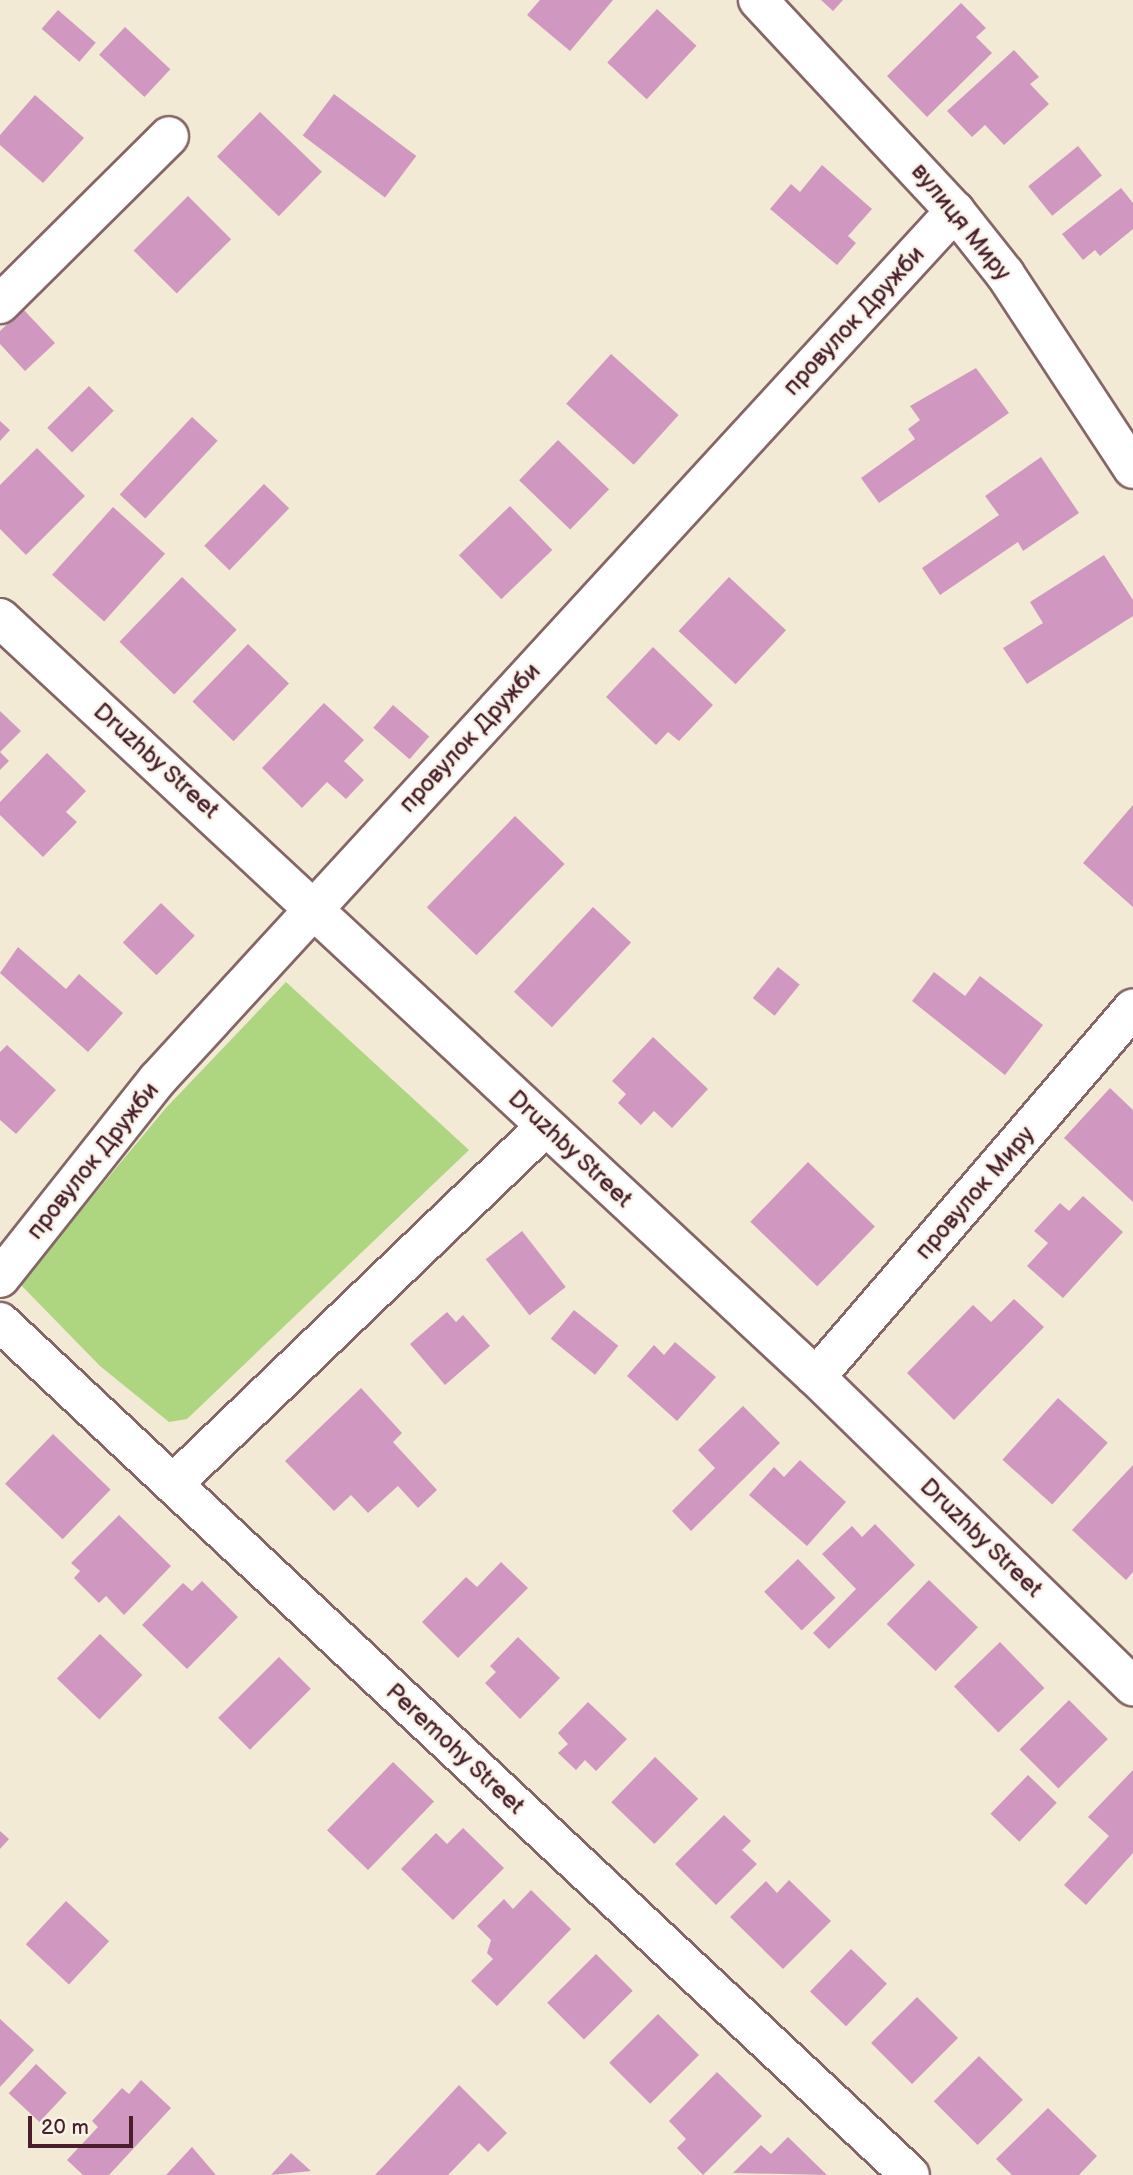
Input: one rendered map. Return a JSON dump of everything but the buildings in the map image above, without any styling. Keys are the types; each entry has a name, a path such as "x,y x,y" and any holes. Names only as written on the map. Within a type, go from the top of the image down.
{"street":[{"name":"вулиця Миру","path":"758,0 955,211 1005,274 1133,469"},
{"path":"0,304 169,136"},
{"name":"провулок Дружби","path":"0,1278 157,1080 955,211"},
{"name":"Druzhby Street","path":"0,618 315,906 545,1127 816,1377 1133,1686"},
{"name":"провулок Миру","path":"816,1377 1133,1008"},
{"path":"173,1485 545,1127"},
{"name":"Peremohy Street","path":"0,1322 911,2175"}],"green space":[{"path":"286,982 469,1150 187,1419 169,1422 100,1366 20,1284 165,1109"}]}
